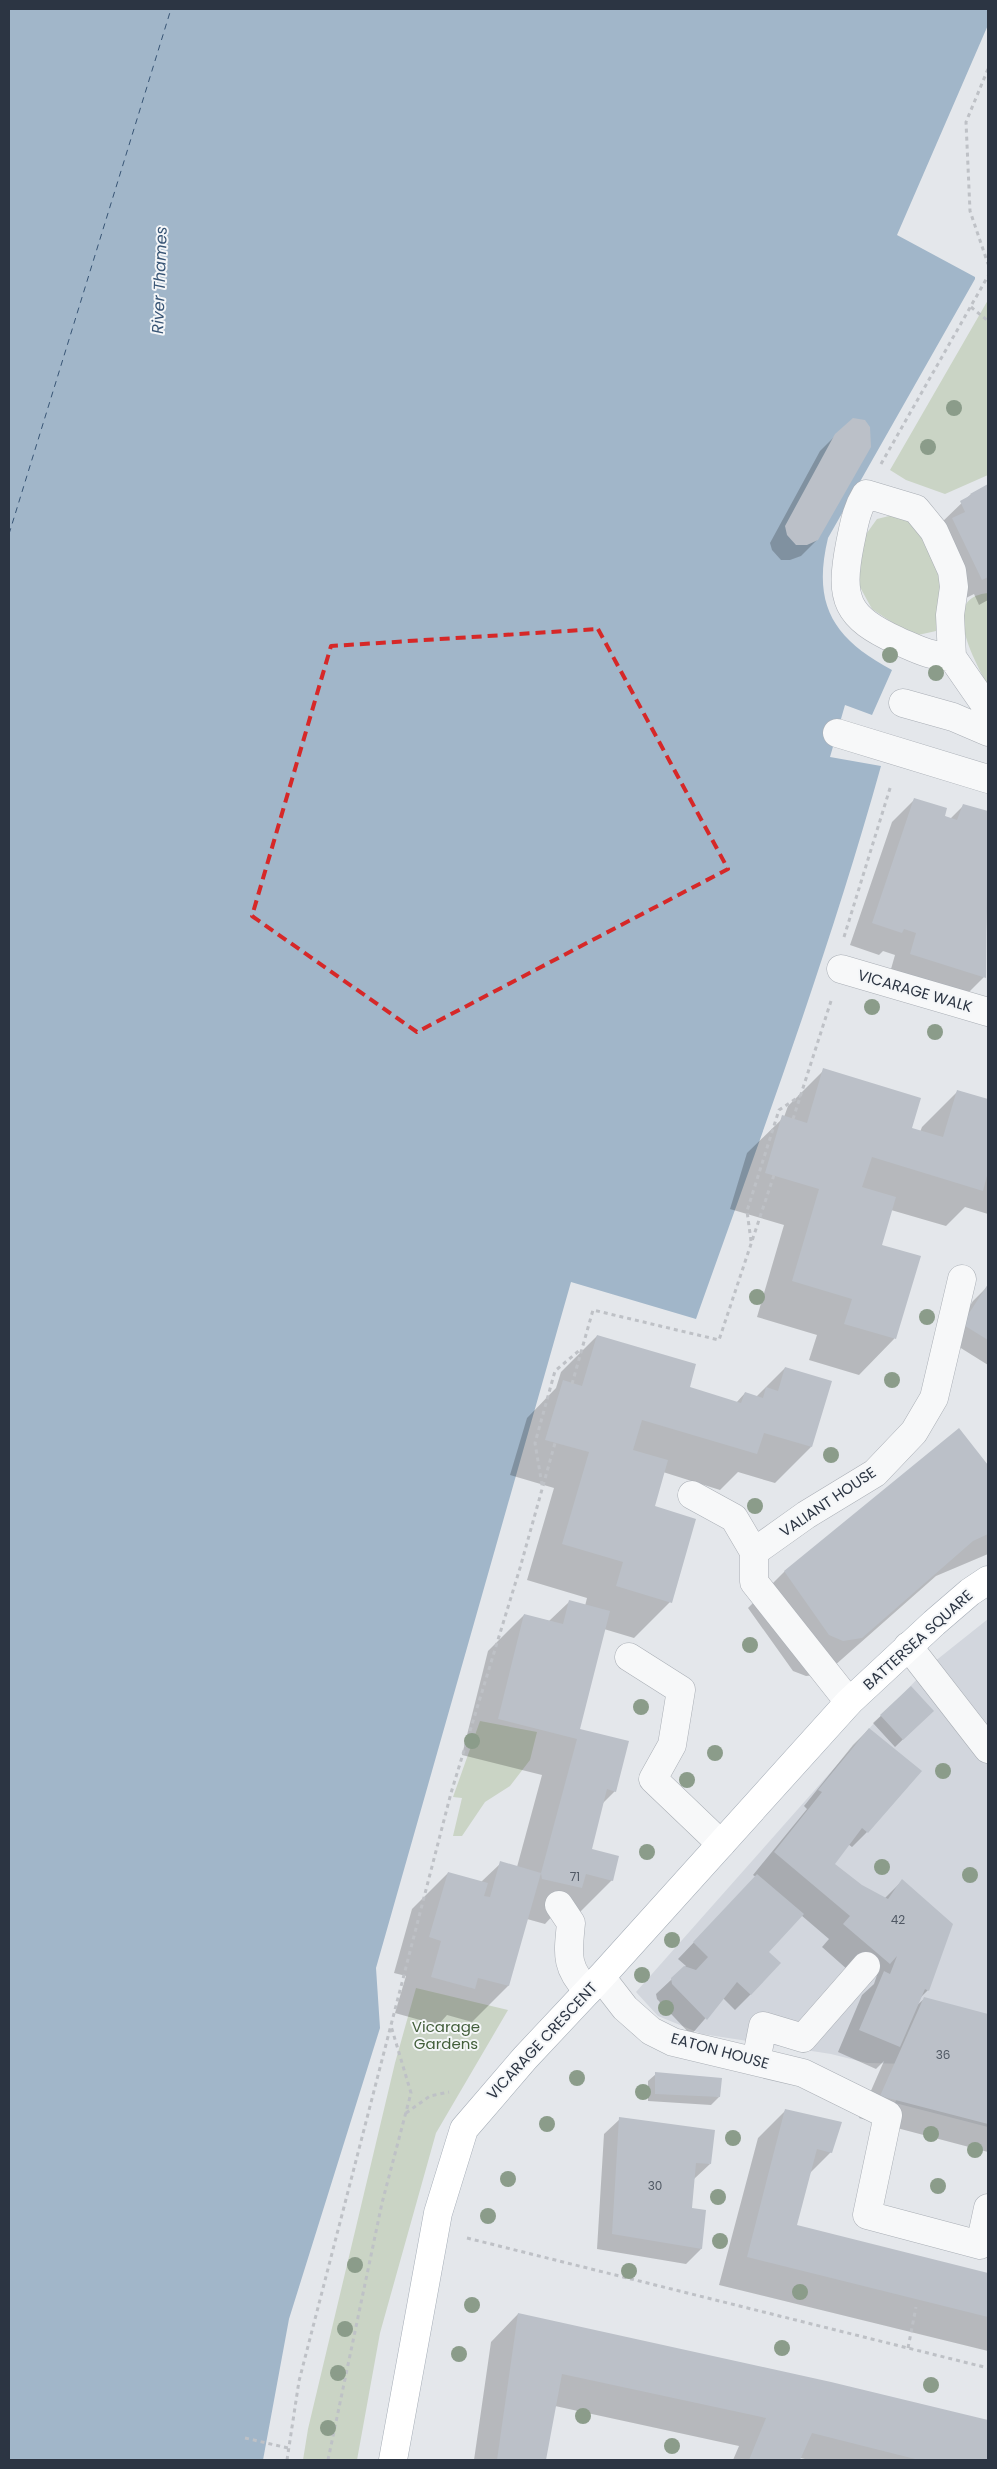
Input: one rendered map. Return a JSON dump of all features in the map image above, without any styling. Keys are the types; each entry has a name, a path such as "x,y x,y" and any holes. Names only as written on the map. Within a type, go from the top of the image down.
{"main road":[{"name":"BATTERSEA SQUARE","path":"849,1702 908,1646 970,1592 988,1580"},
{"name":"VICARAGE CRESCENT","path":"393,2460 438,2213 464,2129 524,2058 594,1984 849,1702"}],"street":[{"path":"952,657 932,656 873,629 860,620 847,598 845,573 857,508 866,494 916,509 934,531 952,571 954,587 950,615 952,657 988,709"},
{"path":"903,702 954,717 988,732"},
{"path":"837,733 988,779"},
{"name":"VICARAGE WALK","path":"841,970 988,1012"},
{"name":"VALIANT HOUSE","path":"754,1552 806,1515 875,1473 914,1432 934,1398 962,1279"},
{"path":"692,1495 734,1518 754,1552 754,1582 849,1702"},
{"path":"908,1646 988,1749"},
{"path":"629,1657 681,1690 672,1745 653,1778 720,1844"},
{"name":"EATON HOUSE","path":"559,1905 571,1922 568,1957 575,1978 594,1984 651,2031 680,2044 803,2073 888,2116 867,2214 980,2245 988,2208"},
{"path":"756,2061 763,2026 803,2038 866,1966"}],"path":[{"path":"988,69 966,122 970,211 988,264"},
{"path":"866,494 988,276"},
{"path":"971,307 988,321"},
{"path":"793,1119 841,970 844,933 892,783"},
{"path":"751,1244 747,1211 779,1110 800,1096"},
{"path":"572,1384 593,1310 719,1340 774,1175"},
{"path":"543,1488 534,1443 555,1371 582,1349"},
{"path":"286,2460 299,2381 451,1793 555,1443"},
{"path":"328,2460 382,2203 411,2093 391,2026"},
{"path":"406,2114 430,2096 453,2091"},
{"path":"435,2229 988,2368"},
{"path":"908,2348 916,2307"},
{"path":"245,2438 288,2448"}],"highlighted area":[{"path":"598,629 728,869 417,1032 252,916 331,646"}],"shaded area":[{"path":"988,1619 988,2127 895,2103 912,2064 867,2063 831,2054 702,2034 658,2016 636,1992 875,1722 934,1662"}],"green space":[{"path":"988,300 988,475 945,494 906,480 890,470"},
{"path":"893,515 912,517 928,535 943,587 936,631 918,635 905,631 872,609 855,578 859,544 877,519"},
{"path":"988,593 988,687 970,648 963,619 965,606 973,597"},
{"path":"480,1721 537,1732 530,1760 510,1786 485,1802 462,1836 453,1836 462,1798 453,1797"},
{"name":"Vicarage Gardens","path":"416,1988 508,2010 436,2133 380,2333 357,2460 303,2460 308,2429 395,2063"}],"water":[{"name":"River Thames","path":"9,9 988,9 988,25 897,235 975,277 975,279 828,538 824,562 823,582 826,601 832,617 842,632 855,645 892,670 872,715 845,705 830,757 881,766 861,836 817,975 696,1319 571,1282 376,1968 380,2028 289,2319 263,2460 9,2460"}],"building":[{"path":"853,418 865,420 870,427 871,447 818,540 807,545 796,545 787,535 785,526 835,434"},
{"path":"988,484 988,577 982,580 952,518 965,512 960,501"},
{"path":"914,798 947,808 945,816 957,820 963,804 988,811 986,978 910,954 916,933 904,929 902,933 872,923"},
{"path":"823,1068 921,1098 912,1128 943,1137 957,1090 988,1099 988,1172 983,1191 872,1157 862,1187 896,1197 882,1245 921,1256 896,1339 844,1324 852,1299 792,1281 819,1189 765,1173 782,1115 807,1123"},
{"path":"988,1284 988,1340 962,1324"},
{"path":"597,1335 696,1364 690,1387 741,1403 745,1392 763,1398 766,1387 778,1391 785,1367 832,1381 812,1447 764,1433 757,1454 642,1420 633,1450 668,1460 655,1506 696,1519 672,1603 616,1586 623,1562 562,1544 589,1452 545,1440 563,1380 582,1386"},
{"path":"959,1428 988,1465 988,1534 973,1541 862,1638 843,1641 829,1635 784,1571"},
{"path":"569,1600 610,1611 580,1729 629,1741 616,1792 607,1789 592,1849 619,1856 613,1881 586,1874 582,1888 542,1879 541,1873 577,1739 498,1719 524,1614 563,1624"},
{"path":"911,1686 934,1711 903,1740 880,1715"},
{"path":"869,1728 922,1771 868,1833 862,1828 835,1864 862,1885 888,1899 902,1879 953,1924 929,1991 925,1989 900,2047 859,2030 884,1971 890,1974 897,1956 890,1964 843,1924 850,1916 774,1852 822,1792 818,1790"},
{"path":"500,1861 541,1873 509,1986 478,1978 475,1989 431,1977 441,1941 429,1937 448,1872 488,1883 484,1896 490,1897"},
{"path":"757,1874 804,1914 769,1952 781,1963 751,1995 737,1982 707,2020 672,1984 671,1978 684,1966 696,1970 708,1957 693,1942"},
{"path":"924,1997 988,2014 988,2124 880,2096"},
{"path":"655,2072 722,2078 720,2097 655,2094"},
{"path":"785,2109 842,2122 832,2153 817,2149 797,2225 988,2273 988,2317 747,2257"},
{"path":"619,2117 715,2130 711,2164 696,2163 692,2208 706,2210 702,2249 612,2234"},
{"path":"518,2313 831,2382 988,2420 988,2460 919,2460 812,2433 800,2460 749,2460 766,2418 562,2374 546,2460 497,2460"}],"ferry route":[{"path":"9,534 171,9"}]}
